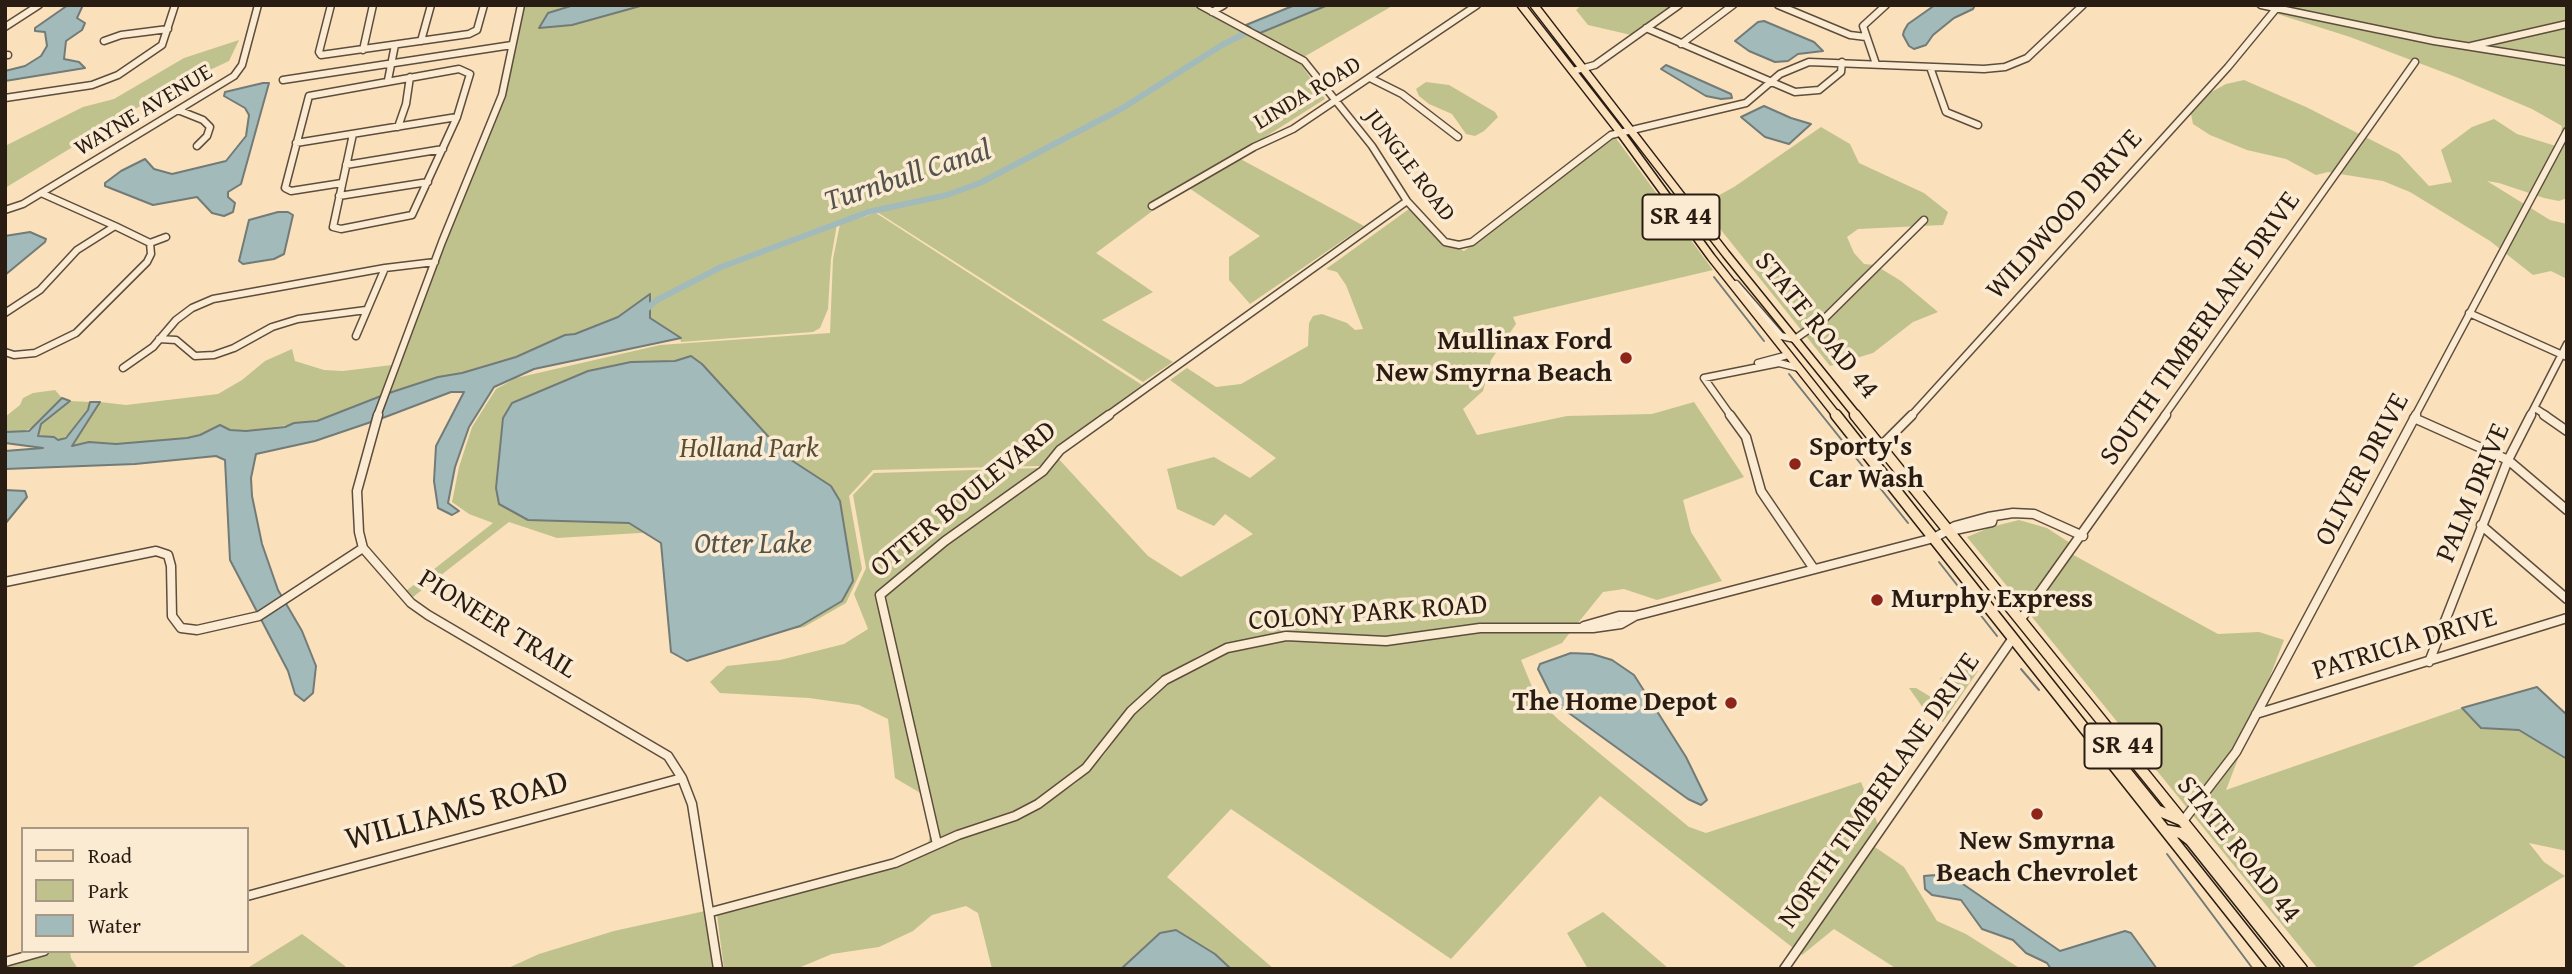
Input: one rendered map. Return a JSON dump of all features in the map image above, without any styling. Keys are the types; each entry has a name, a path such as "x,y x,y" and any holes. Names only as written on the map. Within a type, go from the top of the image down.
{"main road":[{"name":"STATE ROAD 44","path":"1521,5 1788,355 2273,966"},
{"name":"STATE ROAD 44","path":"1534,5 1796,339 2302,969"},
{"path":"1788,355 1805,359 1852,417 1879,443"},
{"path":"2083,728 2095,734 2157,810 2183,821"},
{"path":"2165,830 2181,833 2190,840 2293,969"}],"street":[{"path":"5,27 39,5"},
{"path":"6,100 102,82 153,53 164,42 175,5"},
{"name":"WAYNE AVENUE","path":"5,210 23,204 240,71 258,5"},
{"path":"331,5 318,52 326,55 475,32 484,5"},
{"path":"363,50 373,5"},
{"path":"421,41 431,5"},
{"name":"PIONEER TRAIL","path":"521,5 502,95 375,422 357,491 357,520 363,548 391,583 428,615 668,756 682,778 692,804 718,969"},
{"name":"JUNGLE ROAD","path":"1200,5 1304,61 1372,146 1407,201 1445,242 1459,246 1466,244 1605,139 1620,132 1746,103 1794,67 1809,62 1984,69 2017,63 2082,5"},
{"path":"1212,12 1224,5"},
{"name":"LINDA ROAD","path":"1152,206 1254,147 1293,129 1477,5"},
{"path":"1573,71 1585,69 1679,5"},
{"path":"1682,44 1733,5"},
{"path":"1778,5 1850,35 1866,37"},
{"path":"1876,64 1863,26 1886,5"},
{"path":"2261,5 2275,10 2467,47 2567,62"},
{"name":"WILDWOOD DRIVE","path":"1879,443 1934,391 2228,67 2275,10"},
{"path":"2467,47 2567,24"},
{"path":"1646,28 1795,92 1814,93 1841,72 1842,62"},
{"path":"104,41 121,35 169,29"},
{"path":"388,80 394,45"},
{"path":"283,80 512,45"},
{"name":"SOUTH TIMBERLANE DRIVE","path":"2021,619 2083,536 2416,62"},
{"path":"1930,67 1946,112 1979,125"},
{"path":"342,183 288,190 285,188 309,96 459,69 470,74 457,117 412,215 341,229 333,227 353,134"},
{"path":"398,127 406,104 410,77"},
{"path":"1370,78 1402,94 1458,137"},
{"path":"178,110 203,120 210,127 207,136 197,146"},
{"path":"296,143 457,117"},
{"name":"OLIVER DRIVE","path":"2183,821 2236,752 2567,131"},
{"path":"346,165 443,149"},
{"path":"339,196 428,182"},
{"path":"41,193 150,243 166,237"},
{"name":"OTTER BOULEVARD","path":"937,845 880,595 945,541 1043,471 1060,450 1407,201"},
{"path":"1714,260 1781,336 1796,339 1825,318 1923,220"},
{"path":"5,313 40,290 77,250 115,226"},
{"path":"5,352 14,355 34,353 54,346 76,333 147,262 151,254 150,243"},
{"path":"123,368 142,357 192,308 213,299 385,268 435,262"},
{"path":"356,336 385,268"},
{"path":"159,339 176,340 195,356 214,355 234,348 272,327 298,319 366,310"},
{"path":"2469,313 2564,355"},
{"name":"PALM DRIVE","path":"2429,662 2508,460 2564,355 2567,344"},
{"path":"1731,372 1788,355"},
{"path":"1799,368 1779,363 1704,377 1746,437 1761,491 1815,569"},
{"path":"2535,408 2567,431"},
{"path":"2414,418 2508,460 2567,510"},
{"name":"COLONY PARK ROAD","path":"937,845 1014,816 1056,793 1086,768 1131,711 1150,692 1187,666 1227,648 1286,636 1385,641 1480,628 1576,628 1622,624 1635,616 1934,538 1950,531 1992,522 1993,518 2013,513 2034,514 2083,536"},
{"path":"2481,525 2567,599"},
{"path":"5,582 156,551 168,555 171,566 172,616 181,628 197,630 259,616 363,548"},
{"name":"PATRICIA DRIVE","path":"2256,713 2567,618"},
{"name":"NORTH TIMBERLANE DRIVE","path":"1784,969 1828,911 2013,638"},
{"name":"WILLIAMS ROAD","path":"248,896 682,778"},
{"path":"711,912 895,863 937,845"},
{"path":"5,962 37,953"}],"green space":[{"path":"524,5 574,5 558,9 573,25 644,5 1196,5 1298,60 1325,99 1235,156 1364,226 1250,304 1229,280 1229,257 1260,236 1186,186 1096,253 1153,292 1102,320 1173,362 1143,382 877,212 837,224 831,259 828,309 820,328 813,332 681,342 680,338 650,318 650,295 618,317 575,334 565,335 516,357 389,393 445,242 505,95"},
{"path":"1328,5 1394,5 1302,58 1265,37 1262,32"},
{"path":"1582,5 1673,5 1631,35 1588,25 1576,10"},
{"path":"2249,5 2567,5 2567,198 2559,201 2544,198 2487,181 2550,220 2567,224 2567,279 2551,271 2533,275 2490,241 2410,192 2383,181 2328,172 2316,175 2286,159 2247,150 2210,135 2193,124 2189,104 2226,84 2244,80 2306,107 2399,154 2429,186 2452,182 2441,150 2472,127 2494,119 2517,134 2559,147 2562,126 2532,109 2350,37"},
{"path":"239,40 229,61 165,91 5,188 5,146 83,107 114,99 184,58"},
{"path":"1426,82 1449,85 1495,112 1498,117 1475,136 1466,134 1452,114 1429,104 1419,96 1416,89"},
{"path":"1821,127 1850,144 1859,163 1924,193 1948,212 1943,225 1858,229 1847,237 1854,253 1864,264 1875,265 1901,281 1938,312 1913,322 1873,353 1830,366 1701,205 1734,187"},
{"path":"1615,137 1713,270 1513,317 1516,324 1491,360 1483,391 1463,409 1477,435 1567,416 1652,414 1694,402 1744,477 1683,500 1691,532 1722,581 1657,600 1624,589 1603,592 1577,624 1480,625 1385,638 1286,633 1226,645 1202,654 1162,678 1128,709 1083,766 1036,801 1013,813 928,844 931,830 922,794 895,778 888,719 859,705 809,698 720,693 710,682 727,666 780,660 844,644 868,629 854,594 866,568 853,495 874,473 1040,468 1056,456 1148,556 1181,577 1253,534 1225,514 1214,526 1177,509 1167,469 1214,457 1250,478 1276,458 1170,380 1187,368 1216,387 1241,384 1308,346 1309,323 1313,316 1322,314 1347,323 1355,330 1363,329 1346,285 1337,272 1326,269 1409,209 1439,239 1464,251"},
{"name":"Holland Park","path":"876,213 1142,385 1083,429 1040,466 873,470 849,496 862,569 846,603 804,627 686,649 673,531 557,538 509,522 413,597 406,591 493,523 469,514 452,502 459,467 472,427 496,389 516,378 660,345 830,333 833,259 840,224"},
{"path":"292,349 295,361 324,370 343,371 392,365 381,396 317,421 246,431 230,430 220,425 187,438 116,444 89,442 71,447 100,402 126,405 218,394 242,380 265,361"},
{"path":"55,390 62,398 38,424 23,432 5,432 5,417 20,405 23,398 33,393"},
{"path":"70,401 90,402 88,410 70,434 59,440 37,435 41,424"},
{"path":"2019,520 2047,528 2073,545 2068,552 2218,634 2259,632 2284,640 2226,790 2462,708 2481,728 2519,730 2567,759 2567,851 2529,843 2544,862 2565,876 2409,969 2318,969 1967,537"},
{"path":"1481,631 1571,631 1562,643 1521,660 1537,699 1689,827 1706,833 1861,782 1879,827 1872,845 1904,867 1937,921 1966,934 2021,969 1897,969 1834,929 1802,955 1600,796 1451,959 1231,809 1167,877 1274,969 1231,969 1215,954 1176,930 1146,945 1121,969 992,969 978,913 966,906 932,915 913,931 879,947 832,954 796,969 724,969 717,915 895,866 959,839 1016,820 1076,783 1104,755 1135,712 1168,682 1228,651 1286,639 1385,644"},
{"path":"1971,667 1978,671 1943,722 1923,708 1909,688 1916,688 1931,697 1939,698 1946,691 1940,678"},
{"path":"705,911 713,969 506,969 539,954 614,931"},
{"path":"1603,912 1669,969 1588,969 1567,933"},
{"path":"302,934 346,969 246,969"},
{"path":"32,953 70,953 78,969 5,969 5,960"}],"water":[{"path":"68,5 83,5 77,18 85,23 82,30 66,41 64,59 79,62 85,68 5,81 5,71 25,66 41,56 47,46 45,32 35,31 35,28"},
{"path":"574,5 644,5 572,25 539,28 548,13"},
{"path":"1295,5 1328,5 1260,33 1246,25"},
{"path":"1935,5 1975,5 1933,35 1926,45 1914,49 1909,46 1903,35 1904,31 1908,24"},
{"path":"1764,21 1814,42 1823,51 1798,54 1788,61 1775,62 1749,51 1735,41 1758,22"},
{"path":"1666,65 1731,94 1732,98 1706,96 1661,69"},
{"path":"269,83 241,184 228,192 228,197 235,203 233,212 224,216 212,213 197,197 153,205 105,186 105,183 121,171 145,159 154,169 172,174 226,161 246,136 249,115 245,108 224,96 225,92"},
{"path":"1764,106 1811,124 1789,144 1765,137 1741,117"},
{"path":"278,212 293,215 284,254 274,259 243,264 239,261 249,220"},
{"path":"30,232 46,239 45,242 5,275 5,236"},
{"path":"650,294 650,318 681,338 534,369 494,387 469,427 455,467 448,503 459,511 452,515 438,508 434,481 436,446 464,392 451,392 380,419 389,393 516,357 565,335 575,334 618,317"},
{"name":"Otter Lake","path":"691,356 702,364 788,458 831,486 840,501 853,581 842,601 800,626 687,661 671,652 661,543 629,523 528,520 499,504 496,488 503,418 512,403 588,371 631,362 675,361"},
{"path":"381,396 371,422 315,441 256,454 251,478 252,496 262,544 278,590 302,631 316,666 313,693 304,701 295,694 288,671 230,560 225,460 216,456 135,464 5,469 5,451 43,448 5,443 5,432 29,431 62,398 70,401 41,424 38,436 54,437 58,440 66,438 88,410 90,402 100,402 72,446 89,442 116,444 187,438 220,425 230,430 246,431 285,427 294,423 317,421"},
{"path":"5,490 25,491 27,497 5,524"},
{"path":"1571,653 1592,654 1612,660 1634,675 1686,757 1707,800 1701,805 1688,799 1555,703 1538,669 1540,664"},
{"path":"2537,687 2567,715 2567,759 2519,730 2481,728 2462,708"},
{"path":"1935,875 1957,880 2060,951 2125,931 2131,933 2157,969 2051,969 2047,963 2026,953 2013,940 1982,929 1961,900 1932,895 1925,889 1924,876"},
{"path":"1176,930 1215,954 1231,969 1121,969 1160,933"}],"waterway":[{"name":"Turnbull Canal","path":"643,312 657,300 721,267 868,212 947,195 980,183 1121,109 1222,45 1254,29"},
{"path":"1714,277 1764,341"},
{"path":"1789,374 1908,523"},
{"path":"1939,562 1997,636"},
{"path":"2021,669 2039,690"},
{"path":"2167,854 2253,969"}],"place":[{"name":"Mullinax Ford New Smyrna Beach","path":"1626,358"},
{"name":"Sporty's Car Wash","path":"1795,464"},
{"name":"Murphy Express","path":"1877,600"},
{"name":"The Home Depot","path":"1731,703"},
{"name":"New Smyrna Beach Chevrolet","path":"2037,814"}]}
